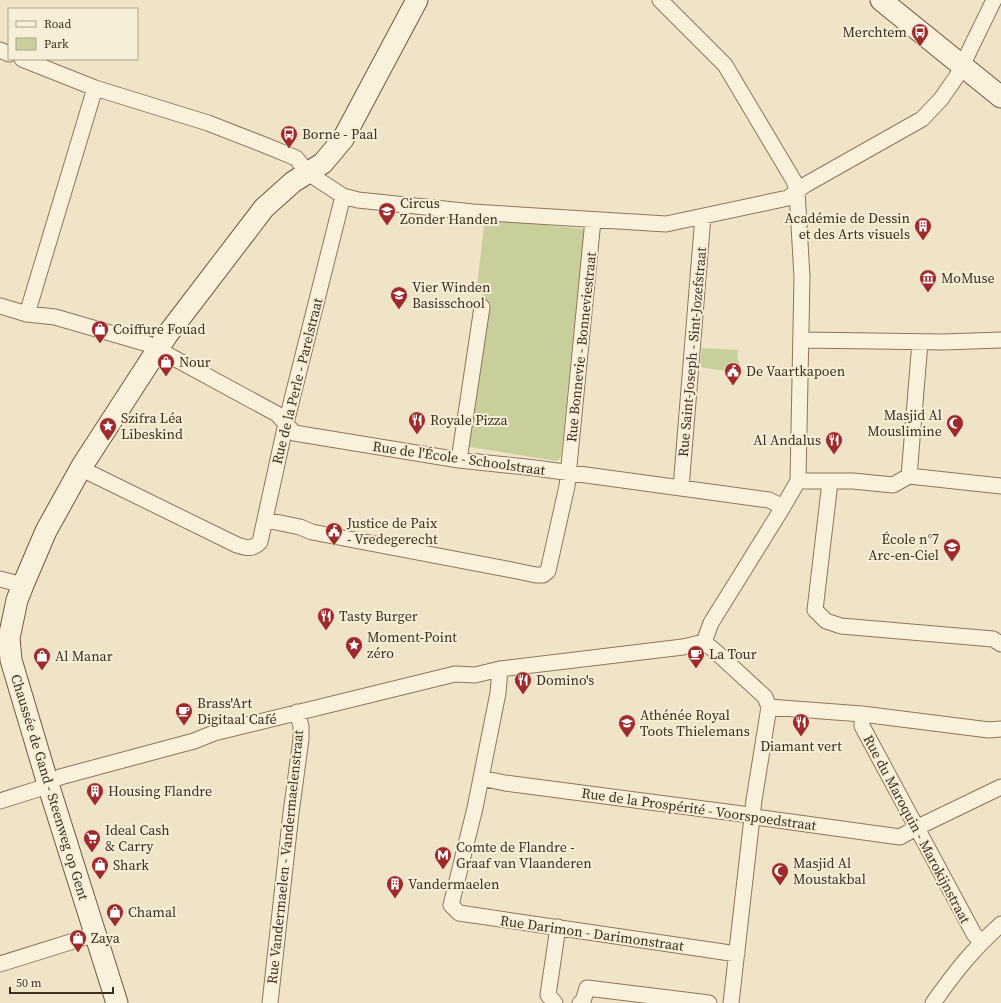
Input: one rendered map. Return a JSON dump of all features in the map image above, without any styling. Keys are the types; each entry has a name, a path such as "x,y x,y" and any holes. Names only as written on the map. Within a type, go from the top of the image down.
{"street":[{"name":"Chaussée de Gand - Steenweg op Gent","path":"117,1003 48,784 11,660 8,638 17,600 46,531 82,466 158,349 264,208 293,182 324,163 343,139 417,0"},
{"path":"660,0 725,65 794,181 797,190 802,278 798,481 711,623 704,642"},
{"path":"880,0 1001,97"},
{"path":"25,60 95,88 208,122 296,158 308,173 343,196 358,200 429,206 473,212 666,224 788,198 797,190 922,119 941,99 957,76 994,0"},
{"path":"28,314 95,88"},
{"name":"Rue de la Perle - Parelstraat","path":"82,466 90,473 237,545 251,548 260,542 286,423 343,196"},
{"name":"Rue Saint-Joseph - Sint-Jozefstraat","path":"681,488 703,216"},
{"name":"Rue Bonnevie - Bonneviestraat","path":"266,520 300,527 312,532 536,575 543,575 548,571 568,486 568,473 593,220"},
{"name":"Rue de l'École - Schoolstraat","path":"0,306 28,314 55,317 131,339 158,349 277,414 294,433 459,460 769,500 783,507"},
{"path":"459,460 482,307"},
{"path":"801,340 920,342 1001,340"},
{"path":"908,476 920,342"},
{"path":"798,481 853,481 893,485 908,476 1001,486"},
{"path":"830,482 815,610 826,621 841,626 998,638"},
{"path":"0,580 23,585"},
{"path":"0,801 38,789 60,777 194,741 214,733 455,674 475,675 500,670 683,647 704,642 715,650 765,697 769,707 752,815 730,1003"},
{"path":"481,778 498,693 500,670"},
{"path":"769,707 834,711 990,730 1001,729"},
{"name":"Rue Vandermaelen - Vandermaelenstraat","path":"270,1003 291,813 301,739 301,726 297,712"},
{"name":"Rue du Maroquin - Marokijnstraat","path":"862,714 862,726 974,934 981,942"},
{"name":"Rue de la Prospérité - Voorspoedstraat","path":"481,778 505,783 752,815 762,818 900,837 1001,787"},
{"name":"Rue Darimon - Darimonstraat","path":"481,778 451,905 459,913 736,954"},
{"path":"933,1003 959,966 981,942 1001,924"},
{"path":"556,1003 548,995 558,927"},
{"path":"0,964 96,934"},
{"path":"580,1003 583,1001 587,988 709,1003"}],"green space":[{"path":"485,219 584,229 561,457 557,461 469,447 487,304 477,285"},
{"path":"702,348 738,350 737,357 741,367 738,373 700,367"}],"place":[{"name":"Merchtem","path":"920,47"},
{"name":"Borne - Paal","path":"289,149"},
{"name":"Circus Zonder Handen","path":"387,226"},
{"name":"Académie de Dessin et des Arts visuels","path":"923,241"},
{"name":"MoMuse","path":"928,293"},
{"name":"Vier Winden Basisschool","path":"399,310"},
{"name":"Coiffure Fouad","path":"100,344"},
{"name":"Nour","path":"166,377"},
{"name":"De Vaartkapoen","path":"733,386"},
{"name":"Royale Pizza","path":"417,435"},
{"name":"Masjid Al Mouslimine","path":"955,438"},
{"name":"Szifra Léa Libeskind","path":"108,441"},
{"name":"Al Andalus","path":"834,455"},
{"name":"Justice de Paix - Vredegerecht","path":"334,546"},
{"name":"École n°7 Arc-en-Ciel","path":"952,562"},
{"name":"Tasty Burger","path":"326,631"},
{"name":"Moment-Point zéro","path":"354,660"},
{"name":"La Tour","path":"696,669"},
{"name":"Al Manar","path":"42,671"},
{"name":"Domino's","path":"523,695"},
{"name":"Brass'Art Digitaal Café","path":"184,726"},
{"name":"Diamant vert","path":"801,737"},
{"name":"Athénée Royal Toots Thielemans","path":"627,738"},
{"name":"Housing Flandre","path":"95,806"},
{"name":"Ideal Cash & Carry","path":"92,853"},
{"name":"Comte de Flandre - Graaf van Vlaanderen","path":"443,870"},
{"name":"Shark","path":"100,880"},
{"name":"Masjid Al Moustakbal","path":"780,886"},
{"name":"Vandermaelen","path":"395,899"},
{"name":"Chamal","path":"115,927"},
{"name":"Zaya","path":"78,953"}]}
